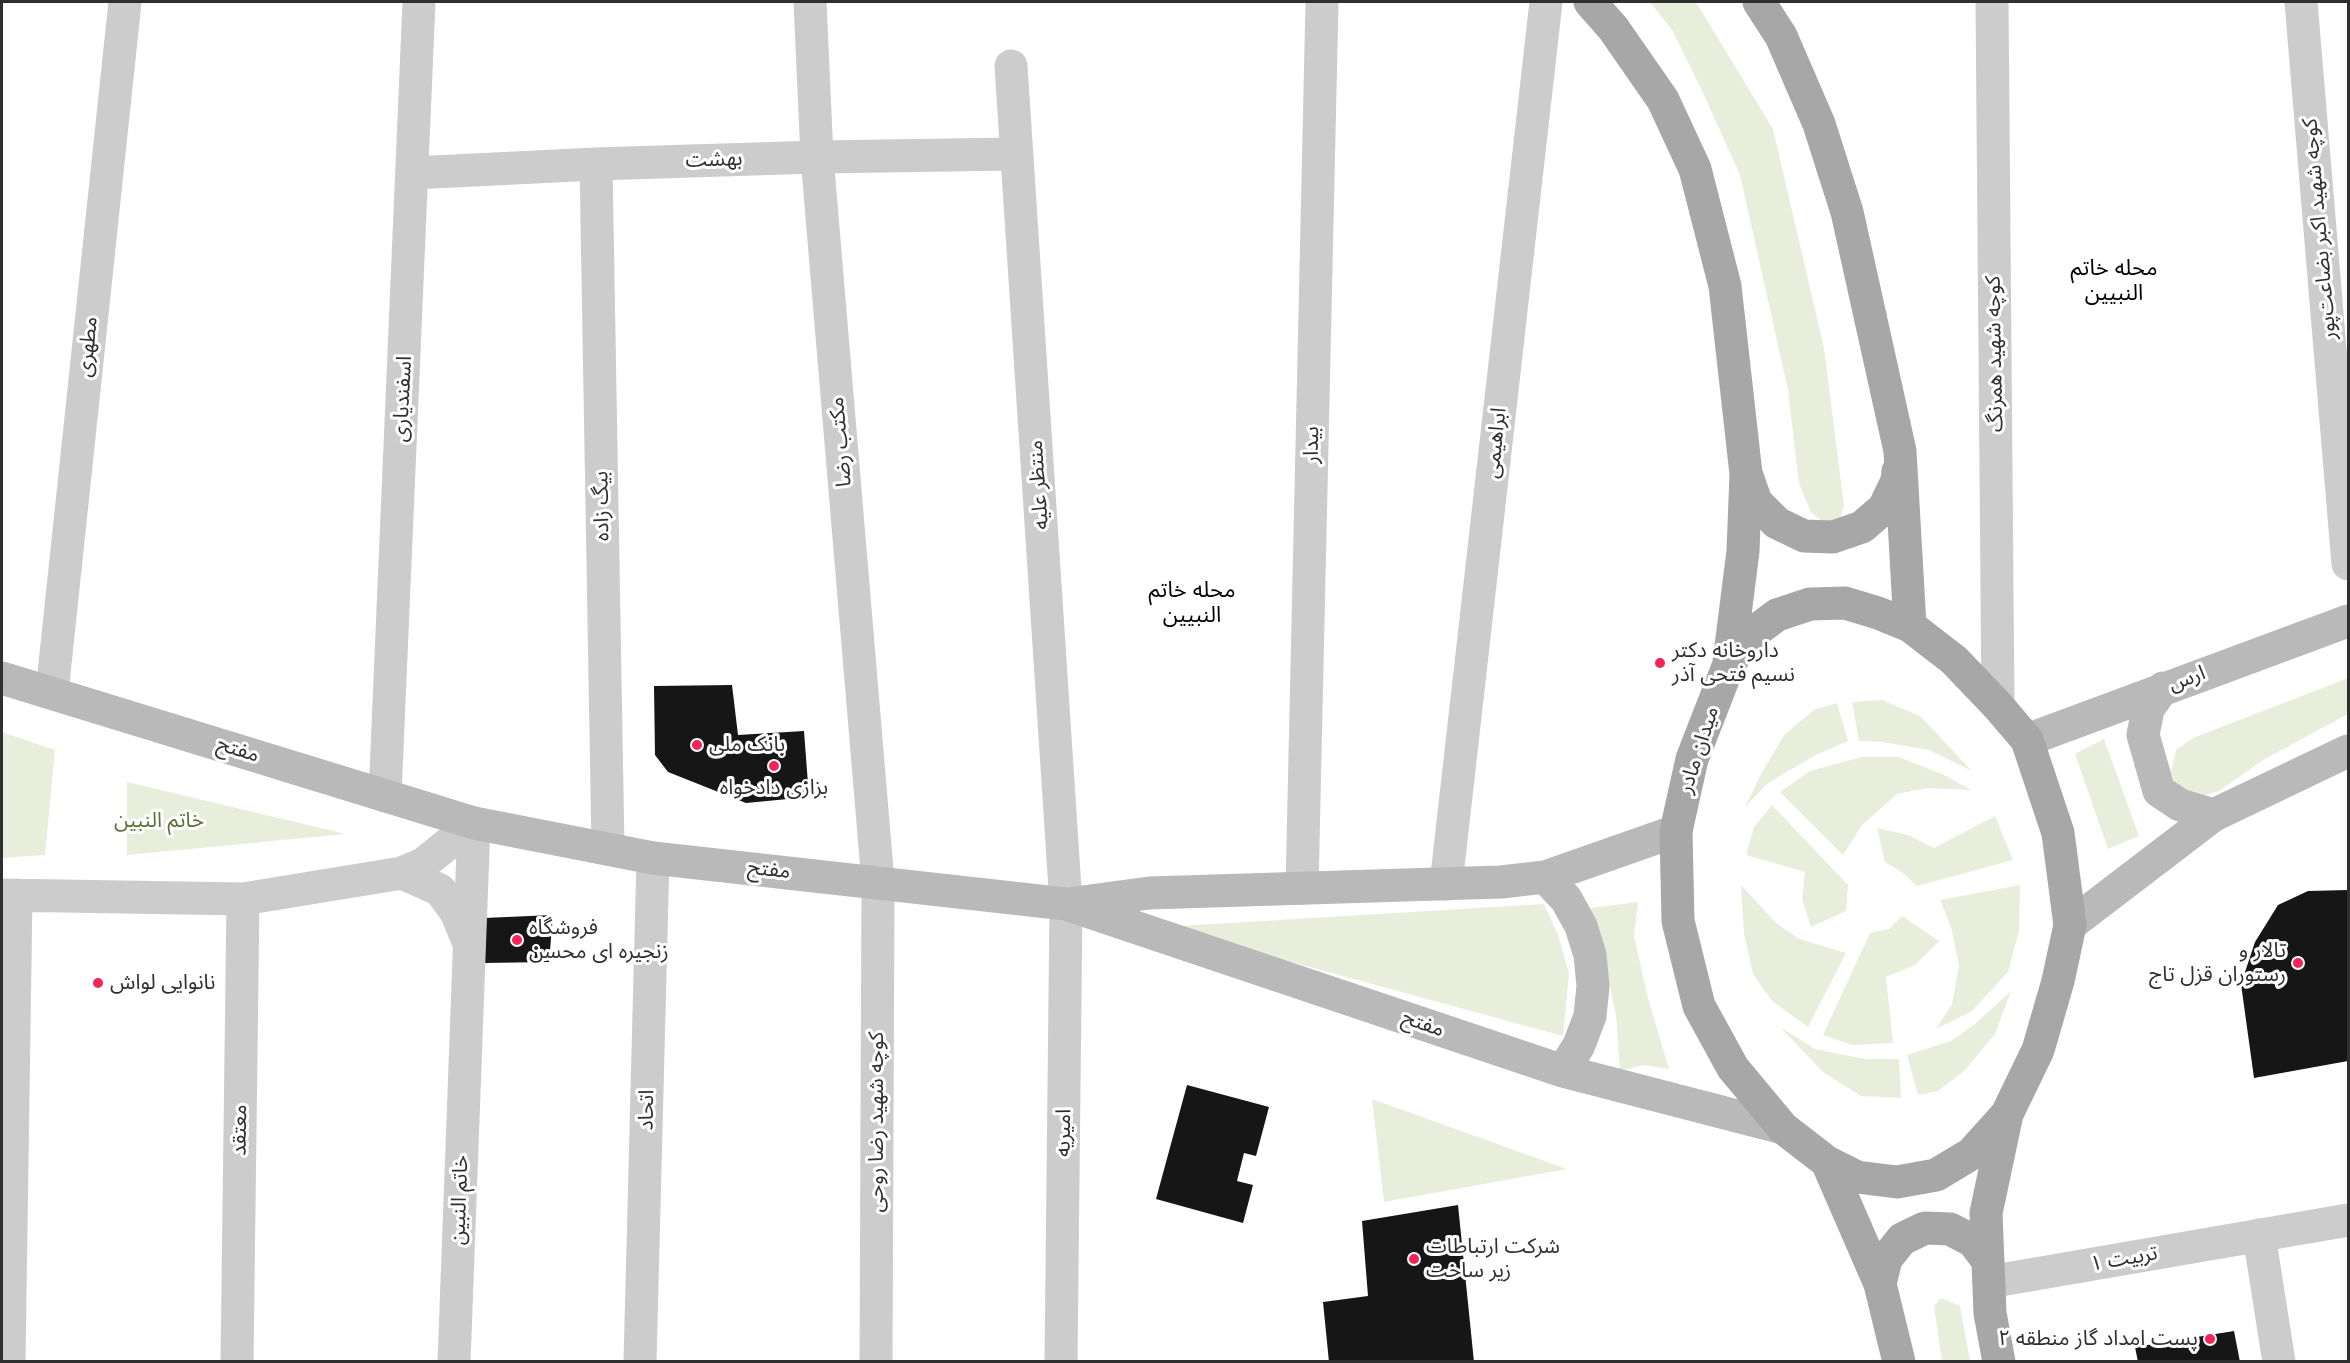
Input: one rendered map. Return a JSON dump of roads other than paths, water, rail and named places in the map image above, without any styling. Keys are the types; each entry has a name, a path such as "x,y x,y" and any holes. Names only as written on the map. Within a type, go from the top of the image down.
{"main road":[{"path":"1590,2 1612,28 1663,100 1695,169 1725,286 1746,474 1743,551 1729,664"},
{"path":"1759,2 1781,36 1819,124 1847,212 1899,451 1910,626"},
{"path":"1746,474 1756,502 1777,523 1804,536 1833,537 1862,527 1884,507 1897,481 1899,451"},
{"name":"میدان مادر","path":"1845,603 1910,626 1953,660 1998,706 2027,740 2058,834 2070,925 2058,981 2038,1050 2007,1114 1971,1154 1936,1175 1897,1182 1857,1177 1827,1162 1783,1128 1733,1068 1699,1006 1678,921 1676,831 1692,759 1729,664 1749,636 1777,615 1810,604 1845,603"},
{"name":"ارس","path":"2027,740 2349,621"},
{"name":"مفتح","path":"2,678 474,823 653,858 1066,904 1563,1071 1783,1128"},
{"path":"2163,688 2148,709 2143,735 2159,791 2180,805 2214,814"},
{"path":"2070,925 2214,814 2349,751"},
{"name":"مفتح","path":"1066,904 1149,893 1501,882 1545,877 1676,831"},
{"path":"1545,877 1566,899 1581,926 1591,965 1593,986 1590,1016 1579,1045 1563,1071"},
{"path":"1999,1362 1990,1313 1986,1214 2007,1114"},
{"path":"1827,1162 1880,1284 1899,1362"},
{"path":"1880,1284 1886,1260 1896,1246 1902,1239 1925,1228 1950,1229 1973,1241 1989,1272"}],"street":[{"name":"مطهری","path":"52,692 125,2"},
{"name":"اسفندیاری","path":"385,796 419,2"},
{"name":"مکتب رضا","path":"810,2 817,157 878,882"},
{"name":"بیدار","path":"1302,888 1322,2"},
{"name":"ابراهیمی","path":"1446,884 1546,2"},
{"name":"کوچه شهید همرنگ","path":"1992,2 1998,706"},
{"name":"کوچه شهید اکبر بضاعت‌پور","path":"2301,2 2349,564"},
{"name":"منتظر علیه","path":"1011,66 1066,904"},
{"name":"بهشت","path":"413,173 817,157 1016,154"},
{"name":"بیگ زاده","path":"596,164 608,848"},
{"path":"9,1362 9,895 243,899 402,873 423,864 474,823"},
{"name":"خاتم النبین","path":"454,1362 474,823"},
{"name":"اتحاد","path":"640,1362 653,858"},
{"path":"402,873 440,890 456,912 470,945"},
{"name":"کوچه شهید رضا روحی","path":"876,1362 878,882"},
{"name":"معتقد","path":"237,1362 243,899"},
{"name":"امیریه","path":"1061,1362 1066,904"},
{"name":"تربیت ۱","path":"1989,1272 2259,1235 2349,1220"},
{"path":"2259,1235 2279,1362"}],"place":[{"name":"داروخانه دکتر نسیم فتحی آذر","path":"1660,663"},
{"name":"بانک ملی","path":"697,745"},
{"name":"بزازی دادخواه","path":"774,766"},
{"name":"فروشگاه زنجیره ای محسن","path":"517,940"},
{"name":"تالار و رستوران قزل تاج","path":"2298,963"},
{"name":"نانوایی لواش","path":"98,983"},
{"name":"شرکت ارتباطات زیر ساخت","path":"1414,1259"},
{"name":"پست امداد گاز منطقه ۲","path":"2210,1339"}],"district":[{"name":"محله خاتم النبیین","path":"2114,282"},
{"name":"محله خاتم النبیین","path":"1192,604"}]}
